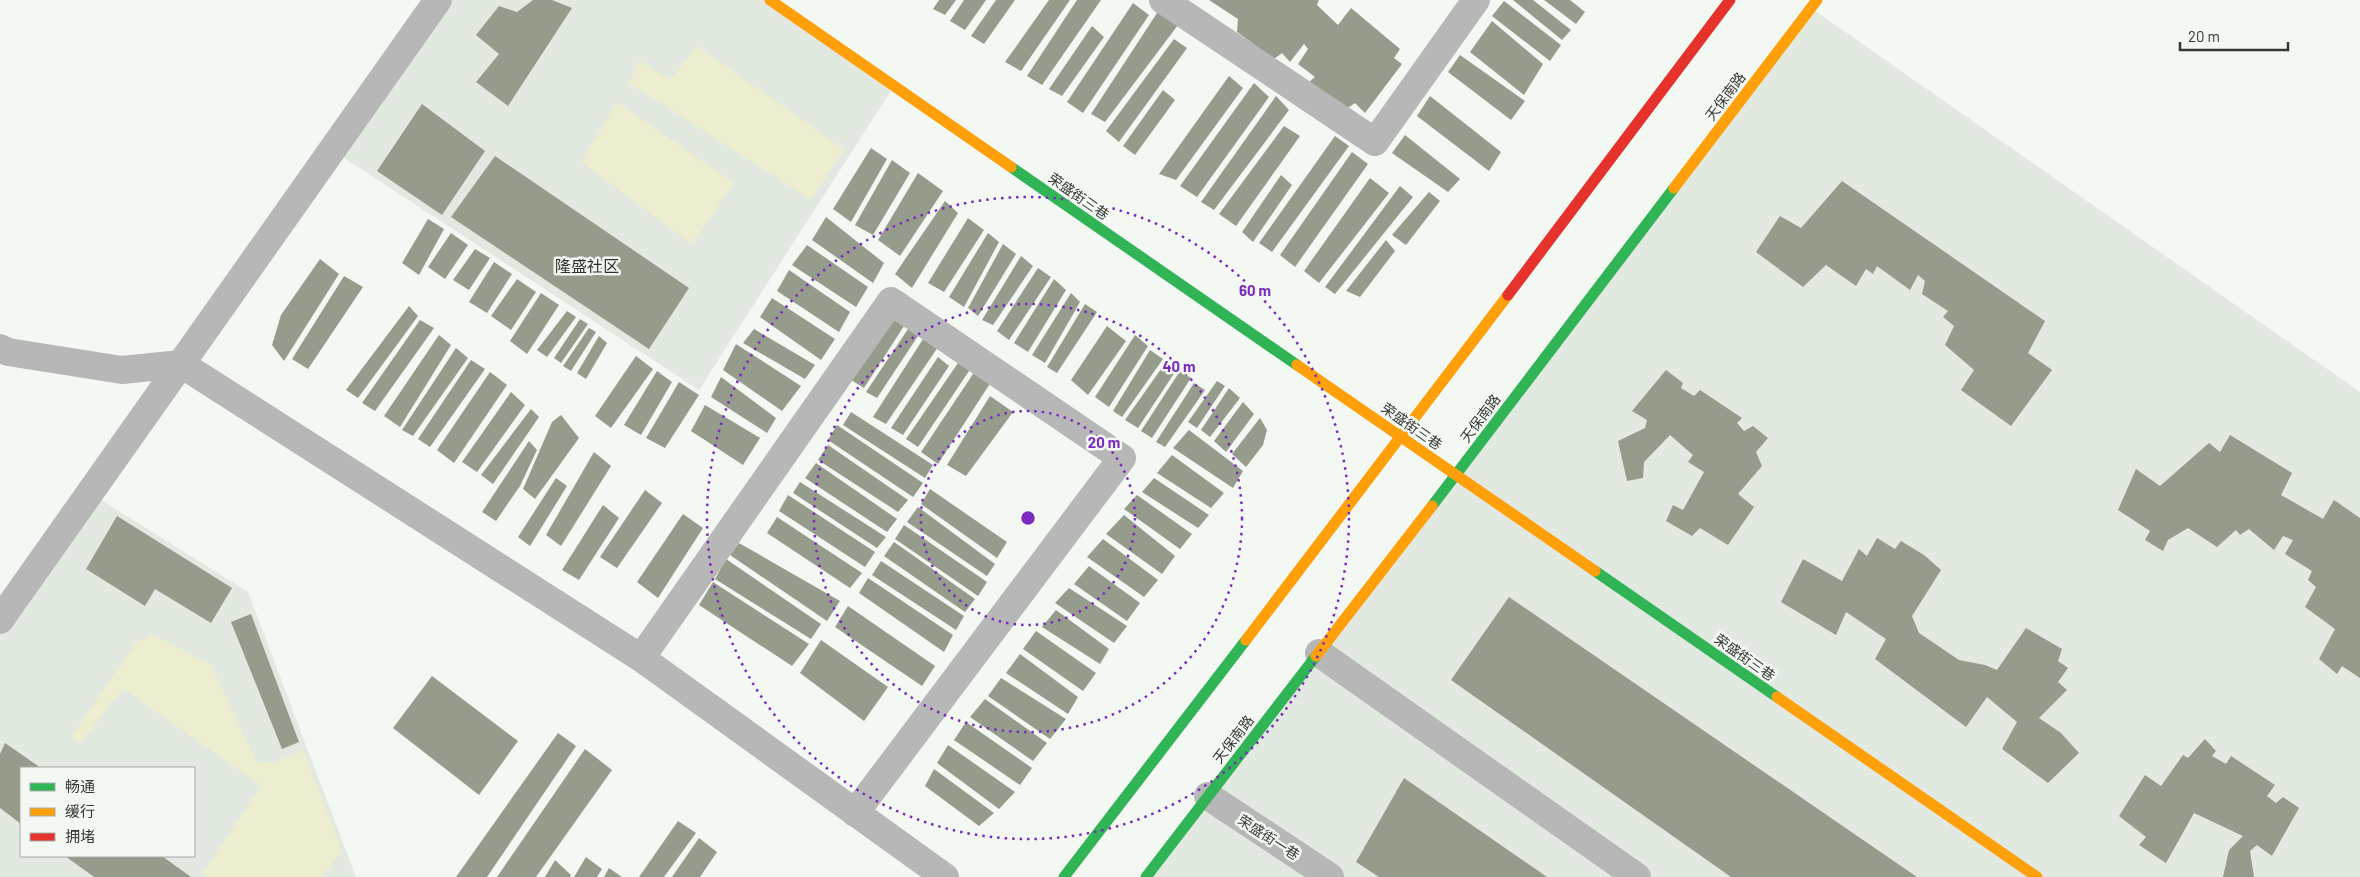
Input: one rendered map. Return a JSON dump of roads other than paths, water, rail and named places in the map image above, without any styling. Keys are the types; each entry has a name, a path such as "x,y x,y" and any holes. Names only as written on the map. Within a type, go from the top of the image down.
{"street":[{"path":"0,620 438,0"},
{"name":"荣盛街三巷","path":"770,0 2037,877"},
{"path":"1163,0 1375,142 1476,0"},
{"path":"1064,877 1401,437 1730,0"},
{"name":"天保南路","path":"1146,877 1456,475 1816,0"},
{"path":"640,658 891,301 1122,458 855,813"},
{"path":"0,348 8,352 122,370 181,364 640,658 944,877"},
{"path":"1319,653 1637,877"},
{"name":"荣盛街一巷","path":"1208,796 1330,877"}],"district":[{"name":"隆盛社区","path":"587,265"}]}
